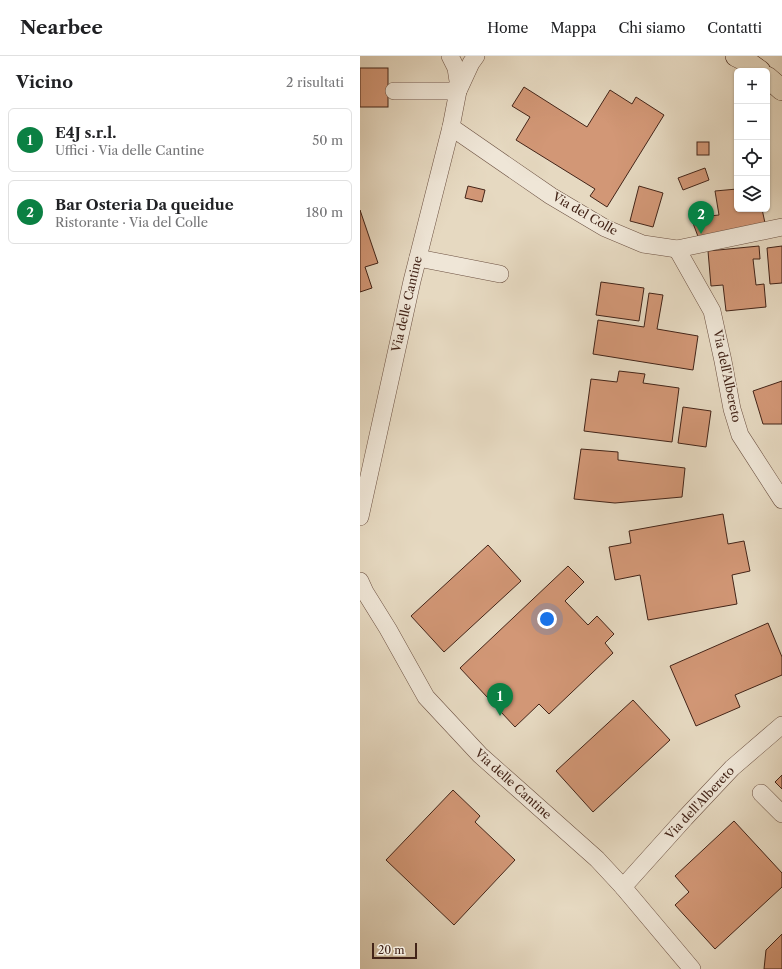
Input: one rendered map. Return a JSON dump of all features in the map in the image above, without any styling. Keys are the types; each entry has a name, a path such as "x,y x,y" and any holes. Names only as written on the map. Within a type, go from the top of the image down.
{"main road":[{"path":"736,56 756,68"},
{"path":"770,80 782,90"}],"street":[{"name":"Via delle Cantine","path":"360,517 412,281 452,127 458,91 457,74 450,56"},
{"name":"Via delle Cantine","path":"458,91 471,63 476,56"},
{"path":"394,91 458,91"},
{"name":"Via del Colle","path":"452,127 551,196 605,228 642,244 677,249 782,227"},
{"name":"Via dell'Albereto","path":"677,249 712,311 732,409 740,435 782,500"},
{"path":"418,258 500,274"},
{"name":"Via delle Cantine","path":"360,581 426,697 480,755 597,859 623,887 692,969"},
{"name":"Via dell'Albereto","path":"623,887 732,768 782,725"},
{"path":"761,793 782,814"}],"building":[{"path":"360,68 388,68 388,107 360,107"},
{"path":"524,87 587,127 610,90 632,104 636,97 664,115 607,207 590,196 595,189 516,140 530,117 512,106"},
{"path":"697,142 709,142 709,155 697,155"},
{"path":"705,168 709,180 683,190 678,178"},
{"path":"468,186 485,190 482,202 465,198"},
{"path":"639,186 663,193 653,227 630,221"},
{"path":"734,189 734,212 763,212 765,223 699,239 691,218 719,215 715,191"},
{"path":"360,210 378,263 365,267 372,288 360,292"},
{"path":"759,246 760,259 753,259 756,285 764,284 766,307 726,311 723,285 711,286 708,251"},
{"path":"782,246 782,283 770,284 767,248"},
{"path":"601,282 644,288 639,321 596,315"},
{"path":"649,293 663,295 657,329 698,336 693,370 593,354 598,320 644,327"},
{"path":"619,371 645,374 643,383 679,388 672,442 584,431 591,379 617,382"},
{"path":"782,381 782,424 763,424 753,391"},
{"path":"683,407 711,411 706,447 678,443"},
{"path":"581,449 618,452 618,460 685,468 682,497 615,503 574,499"},
{"path":"723,514 728,544 744,541 750,571 732,575 737,604 648,620 640,575 615,580 609,547 631,543 629,531"},
{"path":"488,545 521,581 444,652 411,616"},
{"path":"568,566 584,582 565,601 588,625 597,616 614,634 605,643 613,653 549,714 539,704 515,727 460,668"},
{"path":"768,623 782,657 782,675 735,695 740,707 696,726 670,666"},
{"path":"633,700 670,740 593,812 556,771"},
{"path":"782,775 782,789 775,782"},
{"path":"453,790 480,816 475,822 515,860 454,925 386,860"},
{"path":"734,821 782,873 782,887 715,949 675,905 689,892 675,876"},
{"path":"782,934 782,969 764,969 766,950"}],"place":[{"name":"Bar Osteria Da queidue","path":"701,234"},
{"name":"E4J s.r.l.","path":"500,716"}]}
